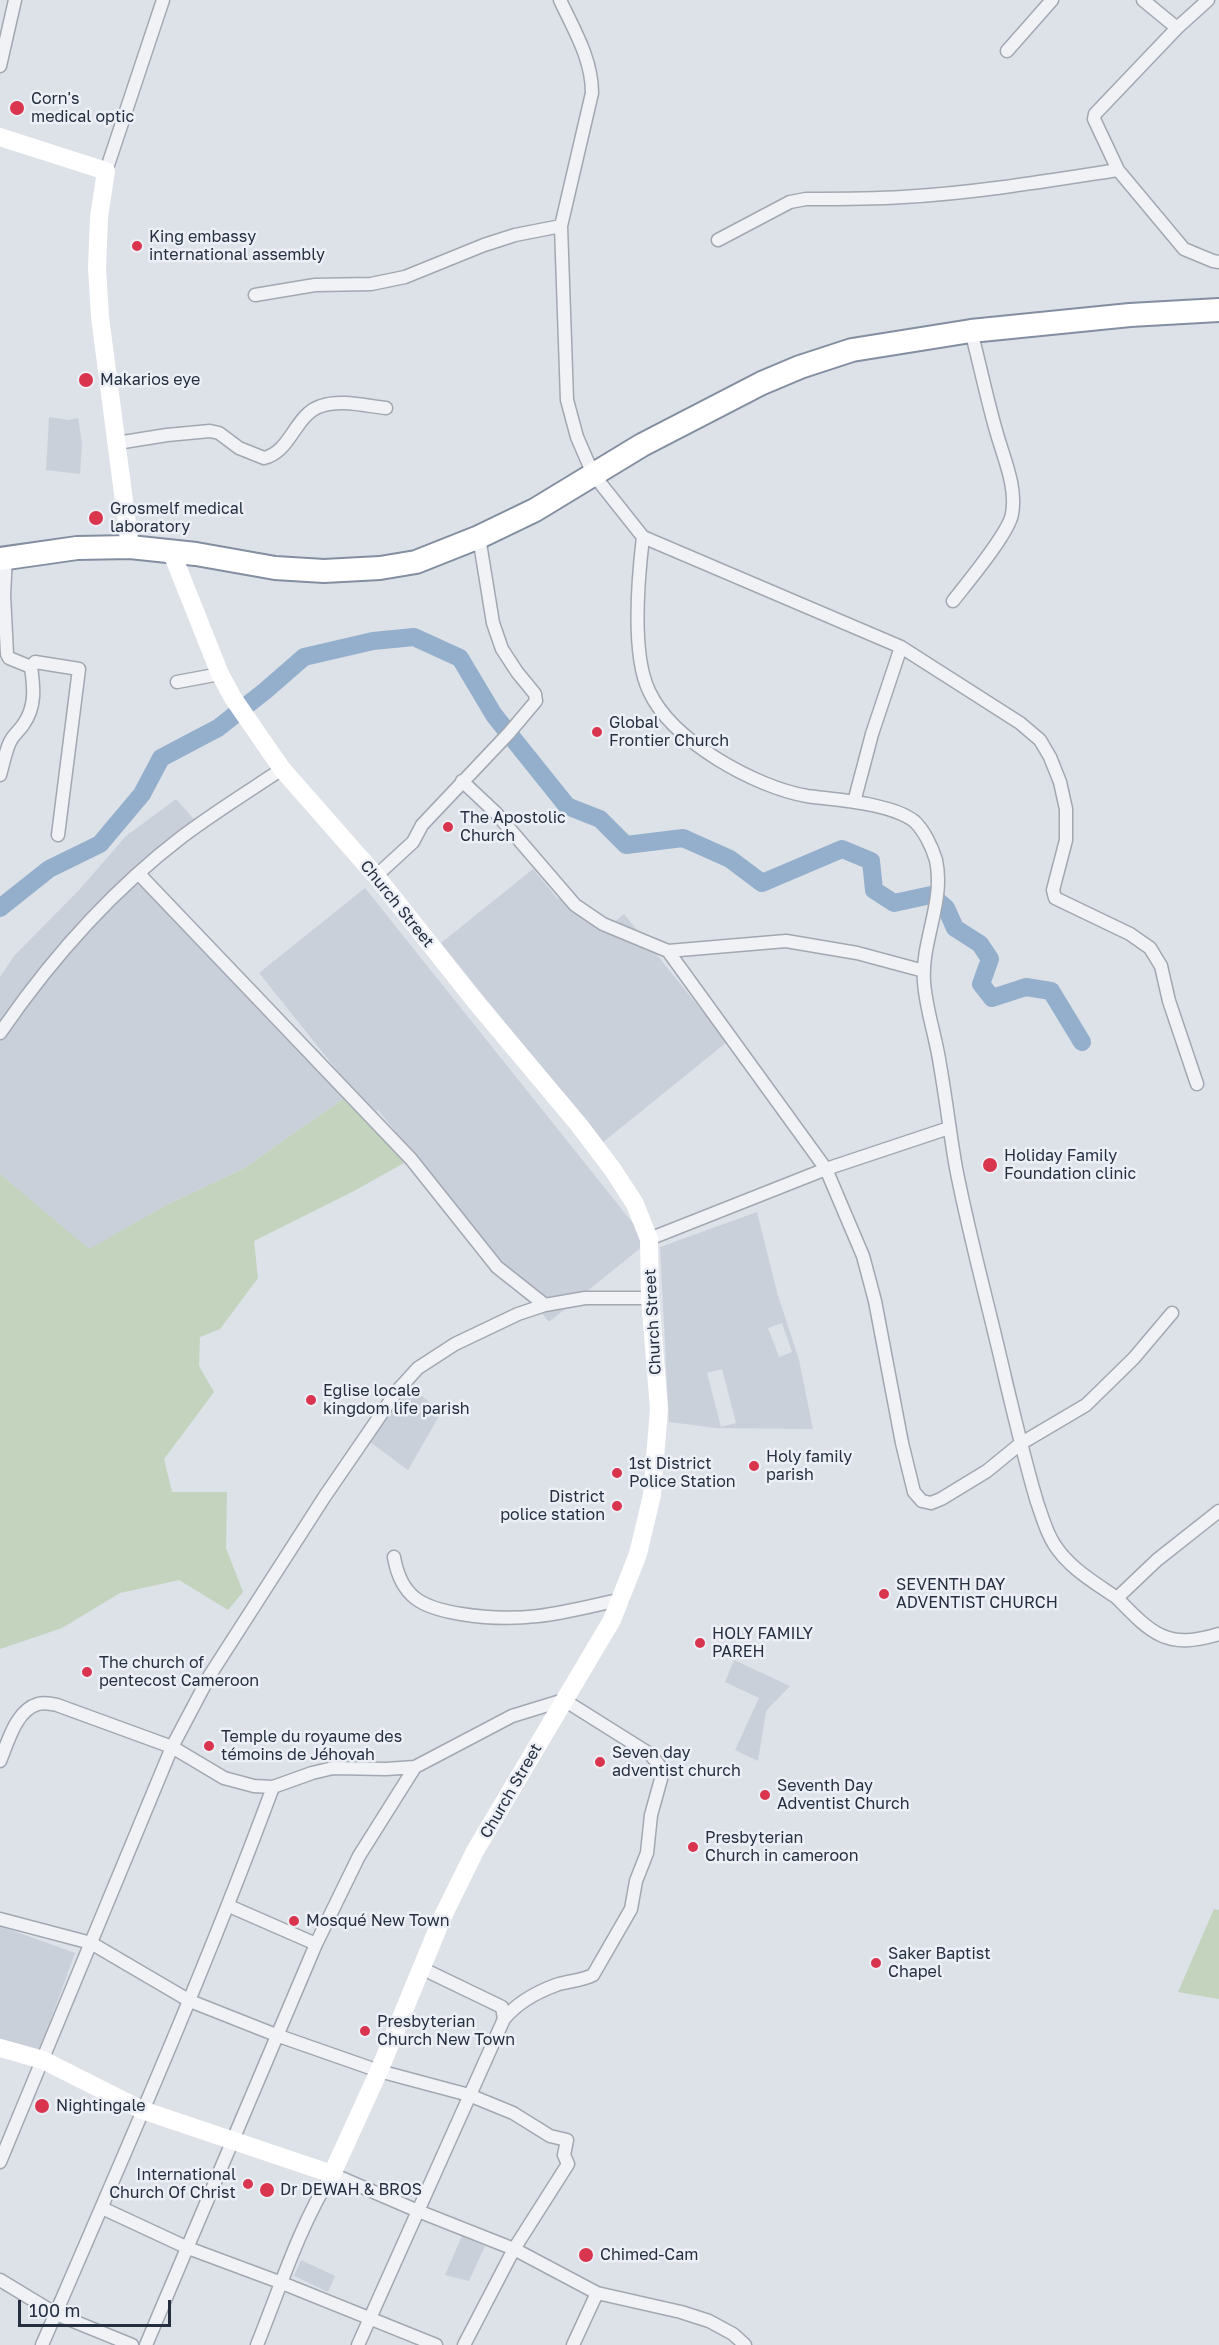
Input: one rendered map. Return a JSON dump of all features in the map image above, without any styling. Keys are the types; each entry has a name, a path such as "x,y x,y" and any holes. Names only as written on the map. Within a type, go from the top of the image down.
{"highway":[{"path":"3,558 77,548 130,547 171,551 275,568 324,571 354,571 416,562 479,537 535,510 702,412 800,367 852,350 971,331 1131,315 1219,310"}],"main road":[{"path":"0,137 106,171 99,217 97,268 100,316 130,547"},
{"name":"Church Street","path":"171,551 220,674 233,698 282,769 376,876 482,1010 579,1125 635,1204 649,1239 650,1298 658,1409 652,1495 638,1554 612,1620 475,1851 443,1916 379,2071 332,2174"},
{"path":"0,2048 43,2060 142,2110 332,2174"}],"street":[{"path":"0,66 15,0"},
{"path":"106,171 163,0"},
{"path":"560,0 589,62 592,77 592,93 561,225 567,400 577,436 593,474 643,537 901,647 1020,723 1040,740 1060,782 1066,809 1066,840 1053,890 1055,898 1130,934 1150,948 1161,966 1169,1001 1197,1084"},
{"path":"1007,51 1052,0"},
{"path":"1143,0 1177,28"},
{"path":"1208,0 1177,28 1095,114 1096,126 1118,170 1184,249 1213,261 1219,261"},
{"path":"718,240 790,202 806,199 940,194 1052,181 1118,170"},
{"path":"255,295 315,285 370,284 405,277 484,245 515,235 561,225"},
{"path":"953,601 1006,530 1012,515 1012,494 1005,461 971,331"},
{"path":"117,443 210,431 219,433 239,448 264,458 278,452 311,411 322,405 345,404 386,408"},
{"path":"376,876 413,842 423,825 536,701 535,694 517,672 499,640 493,623 479,537"},
{"path":"643,537 638,609 640,651 649,691 663,712 691,741 727,765 758,781 803,795 854,802 896,813 915,822 927,839 935,858 939,880 924,971 927,1002 940,1061 949,1128 963,1199 1020,1444 1052,1541 1068,1564 1117,1598 1135,1616 1165,1639 1183,1641 1203,1639 1219,1634"},
{"path":"3,558 7,654 9,658 31,667"},
{"path":"854,802 872,734 901,647"},
{"path":"0,776 9,744 32,707 35,695 31,667 35,662 76,667 80,672 58,835"},
{"path":"177,682 220,674"},
{"path":"0,1033 22,1000 66,945 98,911 182,837 282,769"},
{"path":"462,781 495,812 575,905 603,924 668,951 786,941 834,948 924,971"},
{"path":"139,874 411,1160 497,1267 544,1305"},
{"path":"668,951 826,1169 859,1247 872,1290 902,1443 915,1492 922,1501 931,1503 941,1499 987,1471 1020,1444 1086,1405 1134,1358 1172,1313"},
{"path":"649,1239 826,1169 949,1128"},
{"path":"0,2162 172,1747 210,1675 325,1496 397,1390 418,1368 455,1344 493,1325 544,1305 585,1298 650,1298"},
{"path":"1117,1598 1157,1560 1219,1511"},
{"path":"394,1557 397,1574 405,1590 420,1602 436,1610 511,1620 541,1617 622,1599"},
{"path":"0,1761 21,1715 30,1707 40,1703 57,1705 172,1747 224,1778 254,1786 273,1786 333,1768 415,1767 512,1716 564,1700 650,1754 659,1765 661,1779 651,1815 647,1853 636,1881 631,1908 592,1974 556,1985 527,1999 512,2009 504,2019 358,2345"},
{"path":"146,2345 316,1944 359,1856 415,1767"},
{"path":"42,2345 190,2001 229,1906 273,1786"},
{"path":"229,1906 316,1944"},
{"path":"0,1919 91,1943 190,2001 276,2036 379,2071 469,2095 513,2113 550,2136 567,2140 564,2155 568,2164 514,2249 464,2345"},
{"path":"421,1968 502,2007 504,2019"},
{"path":"257,2345 317,2199 332,2174 514,2249 597,2293 709,2321 733,2334 745,2345"},
{"path":"102,2208 188,2248 436,2345"},
{"path":"0,2280 56,2314 132,2345"},
{"path":"573,2345 597,2293"}],"shaded area":[{"path":"49,417 69,420 78,418 82,443 80,474 46,470"},
{"path":"176,799 199,825 140,874 350,1094 243,1169 168,1204 89,1250 0,1174 0,977 14,956 79,890 126,836"},
{"path":"533,869 558,899 569,891 601,932 624,914 727,1042 602,1143 441,943"},
{"path":"365,888 648,1242 549,1322 378,1110 372,1114 259,973"},
{"path":"757,1212 777,1292 799,1360 813,1429 716,1428 669,1422 660,1247","holes":["782,1323 792,1352 779,1357 768,1328","722,1369 736,1423 721,1427 707,1373"]},
{"path":"412,1389 442,1411 408,1470 370,1442 394,1404"},
{"path":"734,1660 790,1686 766,1711 758,1761 735,1750 759,1698 725,1682"},
{"path":"0,1926 75,1953 37,2058 0,2044"},
{"path":"462,2236 485,2246 469,2281 445,2275"},
{"path":"301,2260 335,2276 328,2292 294,2276"}],"green space":[{"path":"350,1094 411,1159 354,1191 254,1241 258,1278 220,1329 200,1337 199,1366 214,1392 164,1459 172,1492 227,1492 226,1548 243,1592 228,1610 179,1580 120,1593 62,1628 0,1649 0,1174 89,1249 168,1204 243,1169"},
{"path":"1214,1909 1219,1910 1219,1999 1178,1992"}],"waterway":[{"path":"0,908 49,869 100,844 142,794 161,758 218,728 304,657 373,641 414,637 460,658 494,715 567,806 600,819 626,845 683,838 730,859 762,883 842,849 871,861 874,890 894,903 931,895 946,908 955,928 980,944 990,959 981,984 992,998 1026,987 1051,991 1082,1042"}],"place":[{"name":"Corn's medical optic","path":"17,108"},
{"name":"King embassy international assembly","path":"137,246"},
{"name":"Makarios eye","path":"86,380"},
{"name":"Grosmelf medical laboratory","path":"96,518"},
{"name":"Global Frontier Church","path":"597,732"},
{"name":"The Apostolic Church","path":"448,827"},
{"name":"Holiday Family Foundation clinic","path":"990,1165"},
{"name":"Eglise locale kingdom life parish","path":"311,1400"},
{"name":"Holy family parish","path":"754,1466"},
{"name":"1st District Police Station","path":"617,1473"},
{"name":"District police station","path":"617,1506"},
{"name":"SEVENTH DAY ADVENTIST CHURCH","path":"884,1594"},
{"name":"HOLY FAMILY PAREH","path":"700,1643"},
{"name":"The church of pentecost Cameroon","path":"87,1672"},
{"name":"Temple du royaume des témoins de Jéhovah","path":"209,1746"},
{"name":"Seven day adventist church","path":"600,1762"},
{"name":"Seventh Day Adventist Church","path":"765,1795"},
{"name":"Presbyterian Church in cameroon","path":"693,1847"},
{"name":"Mosqué New Town","path":"294,1921"},
{"name":"Saker Baptist Chapel","path":"876,1963"},
{"name":"Presbyterian Church New Town","path":"365,2031"},
{"name":"Nightingale","path":"42,2106"},
{"name":"International Church Of Christ","path":"248,2184"},
{"name":"Dr DEWAH & BROS","path":"267,2190"},
{"name":"Chimed-Cam","path":"586,2255"}]}
